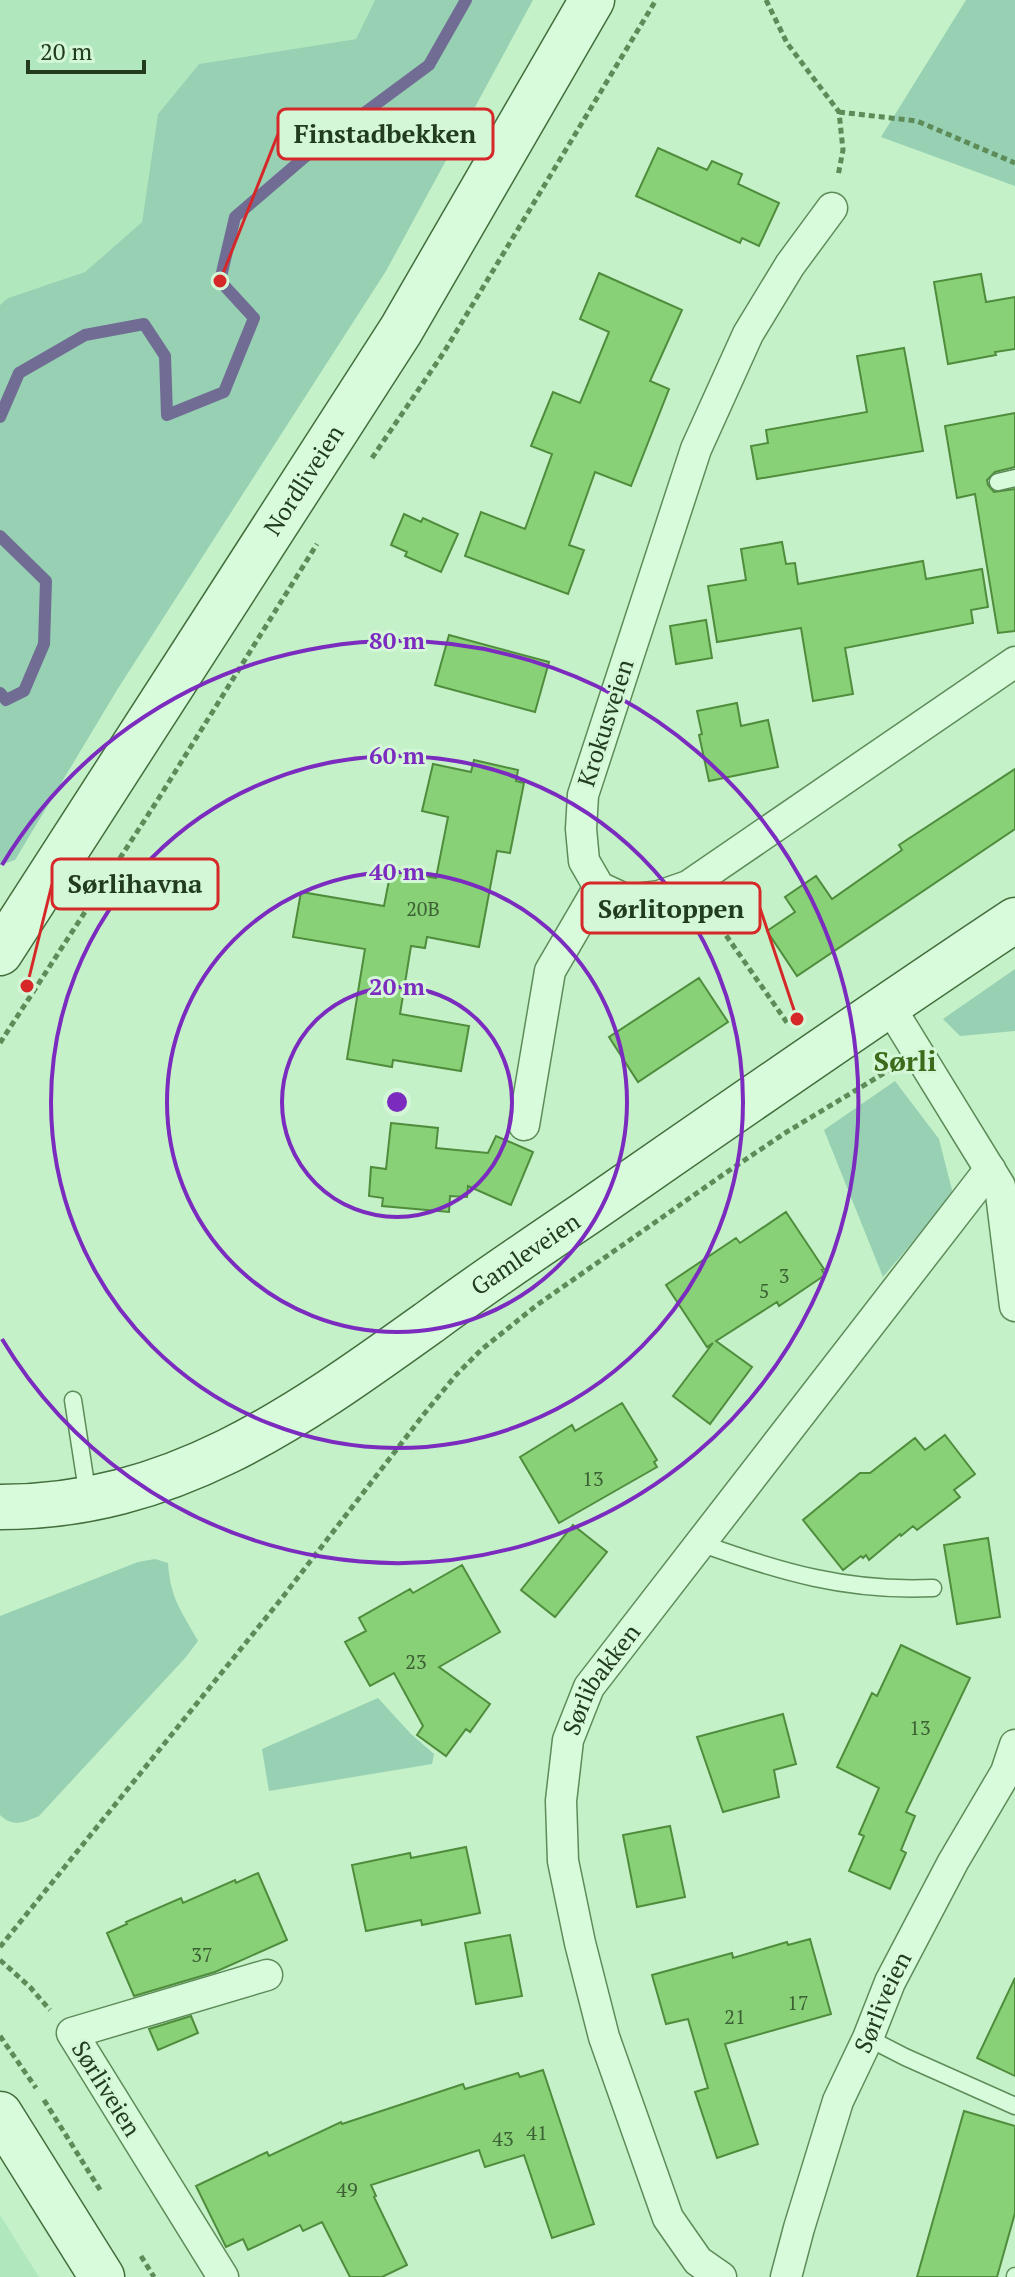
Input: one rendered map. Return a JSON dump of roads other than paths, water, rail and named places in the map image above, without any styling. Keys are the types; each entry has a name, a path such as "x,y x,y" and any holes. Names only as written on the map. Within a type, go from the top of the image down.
{"main road":[{"name":"Nordliveien","path":"0,953 401,330 592,0"},
{"name":"Gamleveien","path":"0,1507 88,1499 153,1483 191,1469 264,1434 380,1357 888,1004 1015,920"},
{"path":"0,2114 102,2277"}],"street":[{"name":"Krokusveien","path":"599,887 584,861 581,829 583,795 696,449 748,334 790,265 832,208"},
{"path":"524,1125 550,971 599,887 627,900 659,896 688,886 1015,662"},
{"path":"888,1004 1002,1182 1015,1306"},
{"name":"Sørlibakken","path":"721,2277 698,2261 668,2218 604,2037 563,1861 561,1801 568,1740 589,1687 700,1543 1002,1182"},
{"name":"Sørliveien","path":"786,2277 838,2101 890,1982 953,1862 1012,1765"},
{"name":"Sørliveien","path":"223,2277 72,2033 267,1975"}],"lane":[{"path":"73,1400 88,1499"},
{"path":"700,1543 761,1565 848,1586 894,1590 933,1588"},
{"path":"868,2038 1015,2106"}],"waterway":[{"path":"0,417 19,373 85,335 144,324 165,356 167,415 224,392 254,318 220,281 235,217 306,156 429,65 466,0"},
{"path":"0,536 46,581 44,644 24,691 6,700 0,693"}],"place":[{"name":"Finstadbekken","path":"220,281"},
{"name":"Sørlihavna","path":"27,986"},
{"name":"Sørlitoppen","path":"797,1019"}],"district":[{"name":"Sørli","path":"905,1061"}]}
